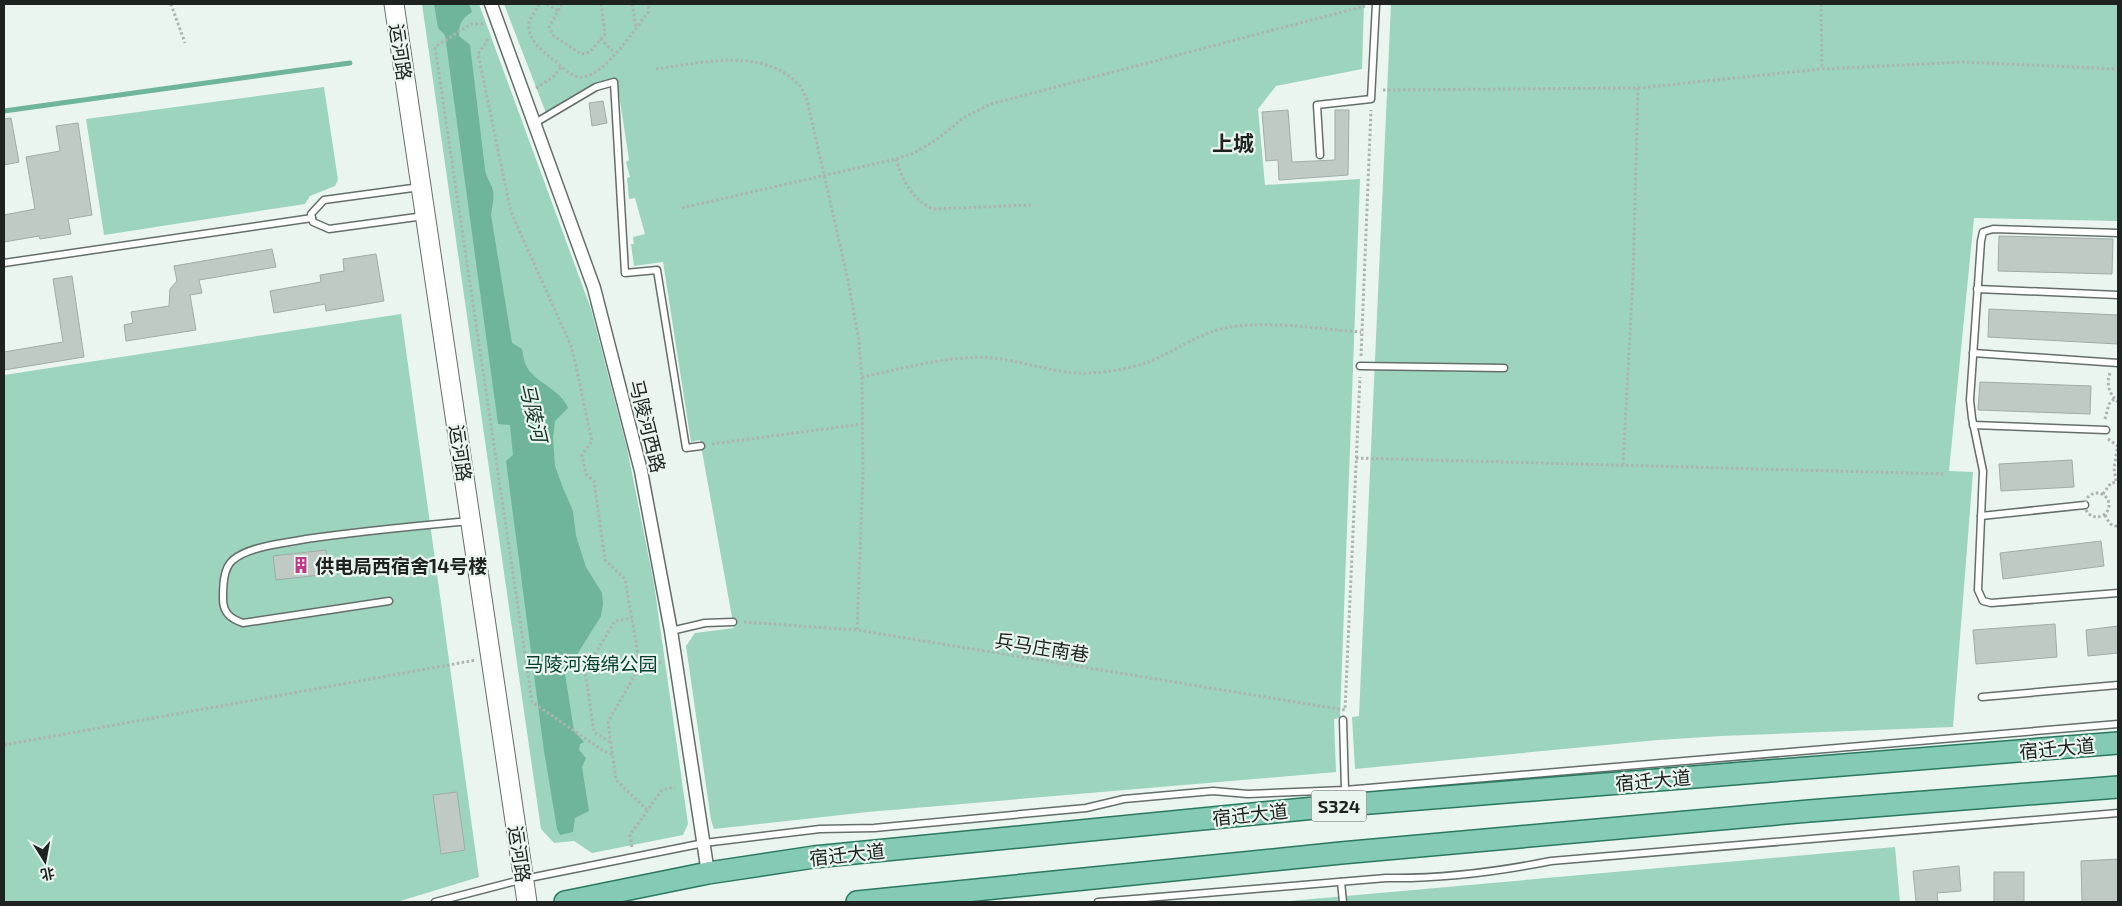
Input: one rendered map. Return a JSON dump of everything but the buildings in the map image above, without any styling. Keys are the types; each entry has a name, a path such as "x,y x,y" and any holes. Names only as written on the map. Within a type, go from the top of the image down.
{"main road":[{"name":"宿迁大道","path":"565,902 708,873 814,857 1335,806 2118,743"},
{"path":"858,902 1371,850 1809,811 2118,787"}],"street":[{"name":"运河路","path":"394,4 527,902"},
{"name":"马陵河西路","path":"491,4 594,288 641,470 671,631 708,873"}],"lane":[{"path":"1320,155 1317,105 1371,99 1374,4"},
{"path":"535,123 596,87 614,82 625,273 657,270 686,448 701,446"},
{"path":"421,187 324,200 311,214 312,222 329,229 426,216"},
{"path":"4,263 312,218"},
{"path":"2118,233 1993,229 1983,232 1977,289 1970,400 1982,471 1978,590 1983,601 1992,604 2118,593"},
{"path":"1977,289 2118,295"},
{"path":"1973,353 2118,363"},
{"path":"1360,366 1504,368"},
{"path":"1973,425 2106,430"},
{"path":"1981,516 2085,505"},
{"path":"389,601 243,623 233,619 226,613 223,602 225,571 232,560 243,554 278,544 360,531 471,521"},
{"path":"671,631 705,623 733,622"},
{"path":"1982,697 2118,685"},
{"path":"1343,720 1345,790"},
{"path":"436,902 524,879 704,843 820,829 874,828 1086,808 1124,799 1213,791 1248,794 1345,790 2118,724"},
{"path":"1098,902 1341,882 1485,873 1551,861 2118,813"},
{"path":"1341,882 1343,902"}],"path":[{"path":"171,4 185,43"},
{"path":"538,4 529,22 530,32 537,46 576,76 584,77 592,75 605,66 648,13 650,4"},
{"path":"547,4 558,11"},
{"path":"562,4 550,23 551,31 554,36 581,54 590,52 605,34 601,4"},
{"path":"632,4 636,27"},
{"path":"682,208 896,159 914,153 939,138 963,118 992,104 1374,4"},
{"path":"1821,4 1822,69"},
{"path":"471,24 435,47 532,702 602,750 613,755"},
{"path":"498,24 478,54 511,212 572,348 592,441 582,454 586,474 594,481 605,560 625,579 640,666 608,722 616,780 647,810"},
{"path":"600,40 615,53"},
{"path":"656,69 716,61 757,62 774,67 799,84 807,100 848,280 859,342 862,377 862,476 857,630"},
{"path":"1372,90 1638,88 1822,69 1963,62 2118,69"},
{"path":"524,95 553,77 562,66"},
{"path":"1623,465 1633,277 1638,88"},
{"path":"1371,99 1356,458 1945,474"},
{"path":"896,159 906,184 923,205 933,209 1031,205"},
{"path":"862,377 923,364 990,358 1020,361 1051,371 1089,373 1121,369 1151,361 1211,332 1238,326 1260,325 1362,332"},
{"path":"2118,363 2112,369 2108,384 2110,392 2118,402"},
{"path":"701,446 862,424"},
{"path":"2103,494 2111,483 2117,482 2114,468 2118,446"},
{"name":"兵马庄南巷","path":"733,622 857,630 1345,710 1356,458"},
{"path":"2105,515 2110,523 2118,526"},
{"path":"611,742 594,732 585,671 615,621 632,618"},
{"path":"4,745 491,658"},
{"path":"640,666 675,660"},
{"path":"633,850 630,835 662,790 675,787"}],"green space":[{"name":"马陵河海绵公园","path":"422,4 479,4 591,309 627,448 654,584 688,824 683,835 592,853 574,841 554,843 541,829"},
{"path":"504,4 1364,4 1362,69 1276,86 1258,109 1265,185 1360,179 1340,718 1334,719 1336,772 868,812 714,829 711,820 686,646 695,633 734,628 700,440 691,442 663,262 634,266 631,244 634,244 633,237 645,234 635,198 629,199 627,178 630,177 626,162 629,160 617,81 593,84 546,113"},
{"path":"1391,4 2118,4 2118,221 1974,218 1949,471 1973,472 1953,727 1658,740 1355,769 1352,717 1359,716"},
{"path":"324,87 338,180 335,186 310,196 305,204 104,235 86,119"},
{"path":"401,314 479,877 397,902 4,902 4,375"},
{"path":"1895,847 1900,902 1278,902"}],"water":[{"name":"马陵河","path":"434,4 469,4 472,12 461,22 459,36 470,45 485,169 493,192 491,215 512,343 522,349 529,371 560,396 568,408 555,421 553,437 555,466 573,511 576,536 586,567 602,593 601,616 565,674 574,731 584,742 580,744 579,750 586,758 582,767 589,811 575,818 573,832 560,835 557,829 544,751 506,461 513,455 510,425 498,424 445,35 438,28"}],"waterway":[{"path":"4,111 350,63"}],"place":[{"name":"供电局西宿舍14号楼","path":"301,565"}],"district":[{"name":"上城","path":"1233,142"}]}
